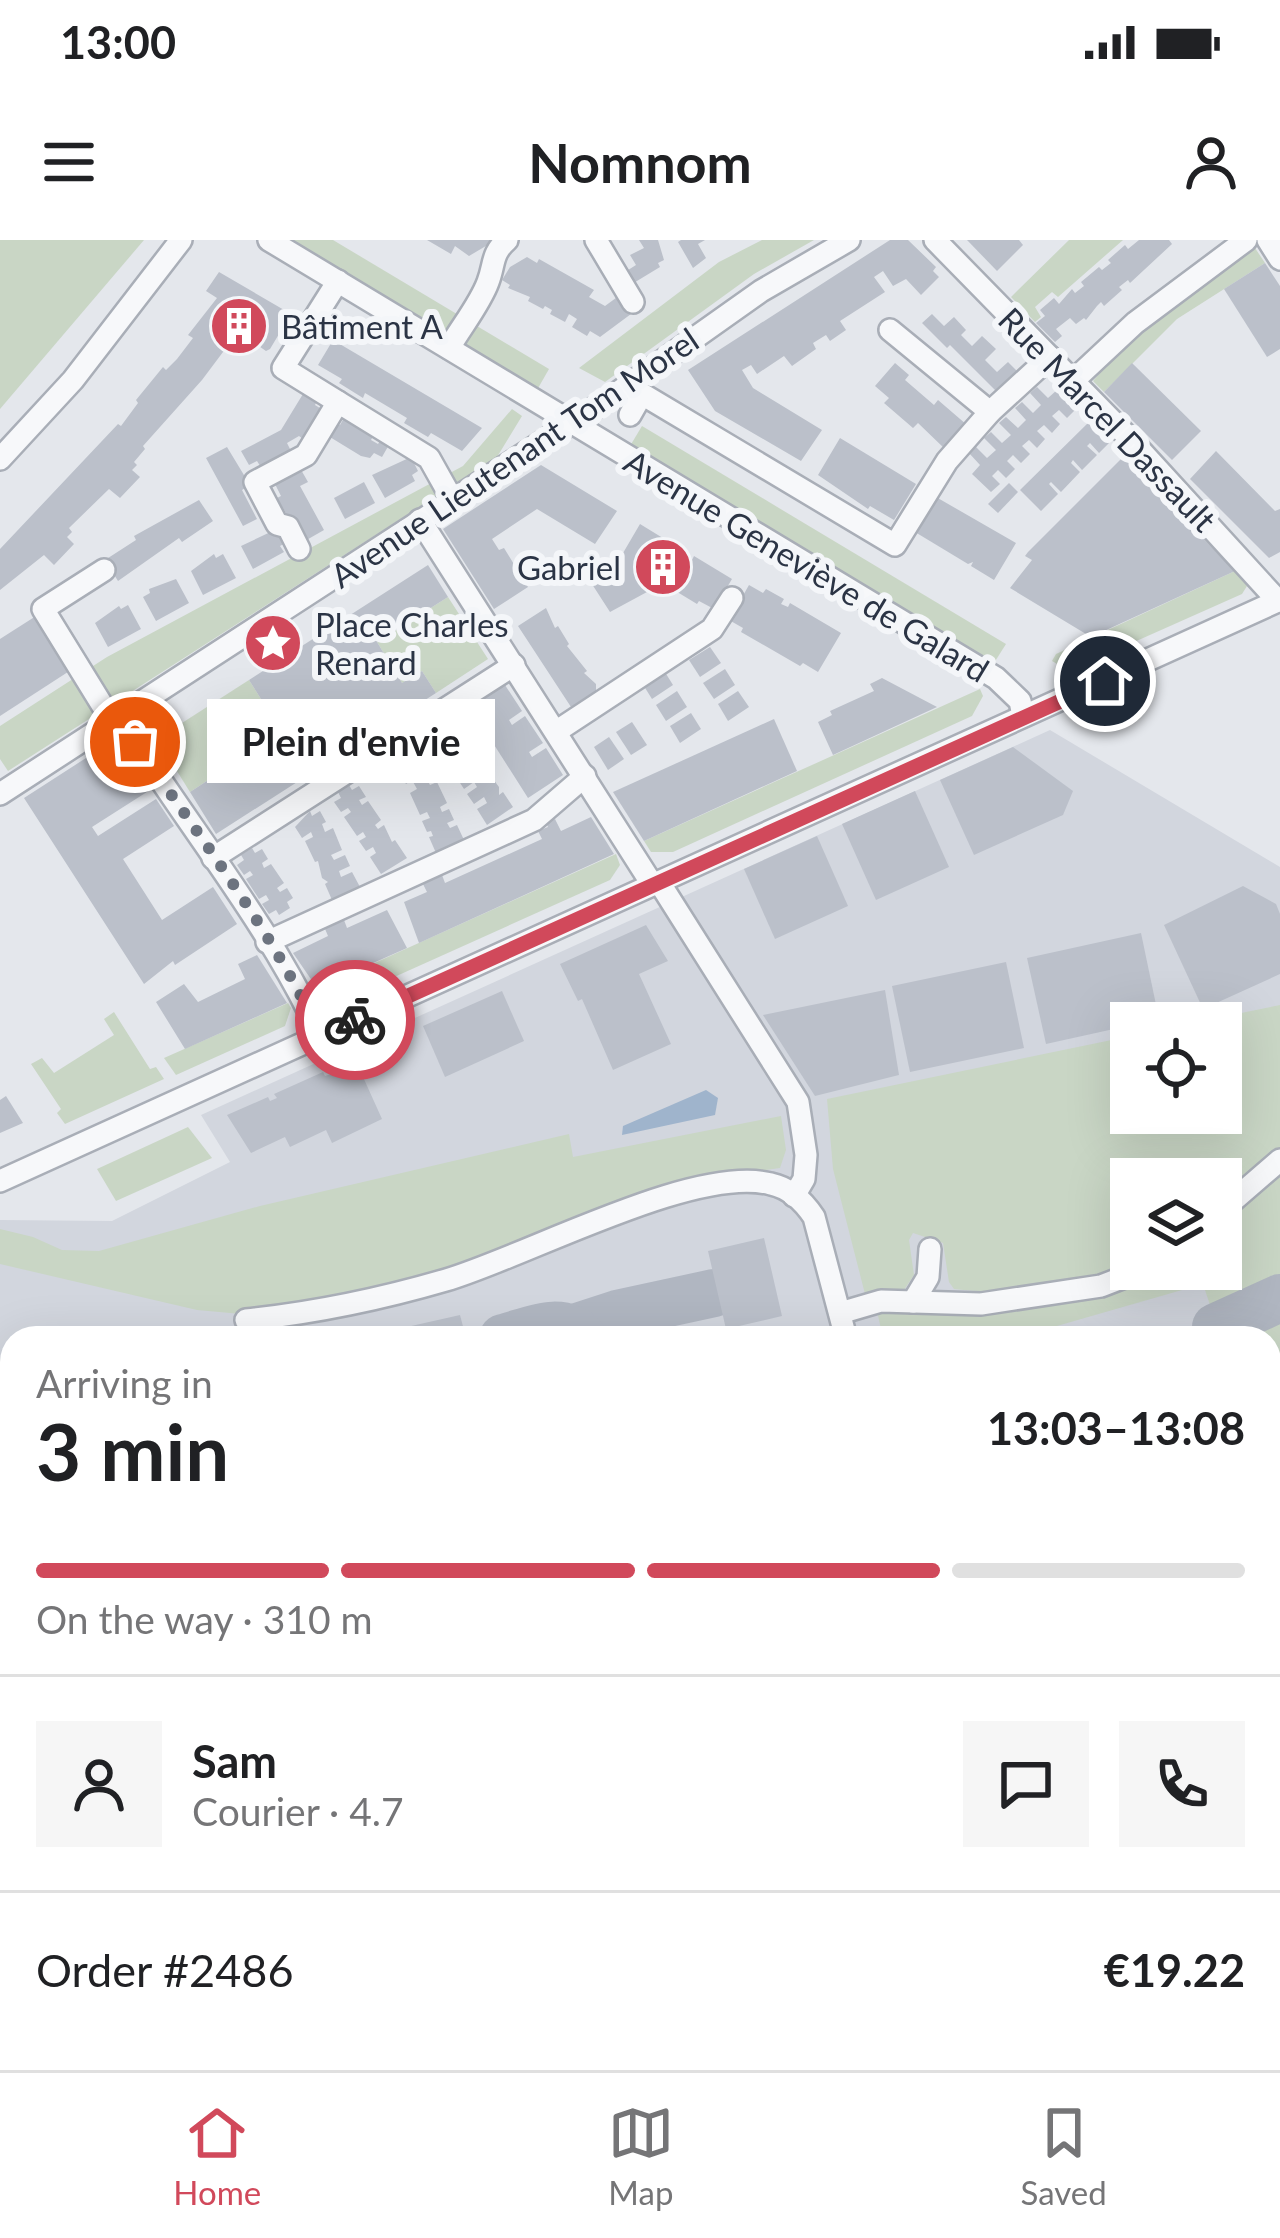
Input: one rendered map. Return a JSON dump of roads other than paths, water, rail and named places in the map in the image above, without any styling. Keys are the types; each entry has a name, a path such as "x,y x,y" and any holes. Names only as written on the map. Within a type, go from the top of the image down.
{"street":[{"path":"0,459 74,380 182,240"},
{"name":"Avenue Geneviève de Galard","path":"269,240 451,344 571,422 997,678 1020,701 1023,716"},
{"path":"451,344 490,280 496,250 507,240"},
{"path":"596,240 633,302"},
{"name":"Avenue Lieutenant Tom Morel","path":"0,794 112,715 571,422 761,292 849,240"},
{"name":"Rue Marcel Dassault","path":"935,240 1279,601"},
{"path":"1072,380 1135,323 1246,240"},
{"path":"1268,240 1280,259"},
{"path":"338,281 283,368 429,458 452,499"},
{"path":"890,330 990,412"},
{"path":"630,416 642,394 895,545 947,461 990,412 1050,358"},
{"path":"299,549 288,527 277,524 255,482 306,455 338,402"},
{"path":"754,461 764,440"},
{"path":"420,520 798,1102 806,1156 803,1179 794,1196"},
{"path":"104,570 43,609 267,942 320,1035"},
{"path":"557,731 712,629 732,598"},
{"path":"0,1180 1279,601"},
{"path":"212,858 514,664"},
{"path":"267,942 534,820 586,776"},
{"path":"1242,1193 1280,1160"},
{"path":"296,1326 444,1281 551,1238 701,1187 766,1182 794,1196 814,1217 843,1326"},
{"path":"913,1302 928,1277 929,1249"},
{"path":"840,1313 881,1301 981,1304 1110,1283"},
{"path":"246,1320 286,1326"}],"water":[{"path":"706,1090 718,1098 715,1115 622,1135 623,1126"}],"place":[{"name":"Bâtiment A","path":"239,326"},
{"name":"Gabriel","path":"663,567"},
{"name":"Place Charles Renard","path":"273,643"},
{"name":"Plein d'envie","path":"135,742"}]}
